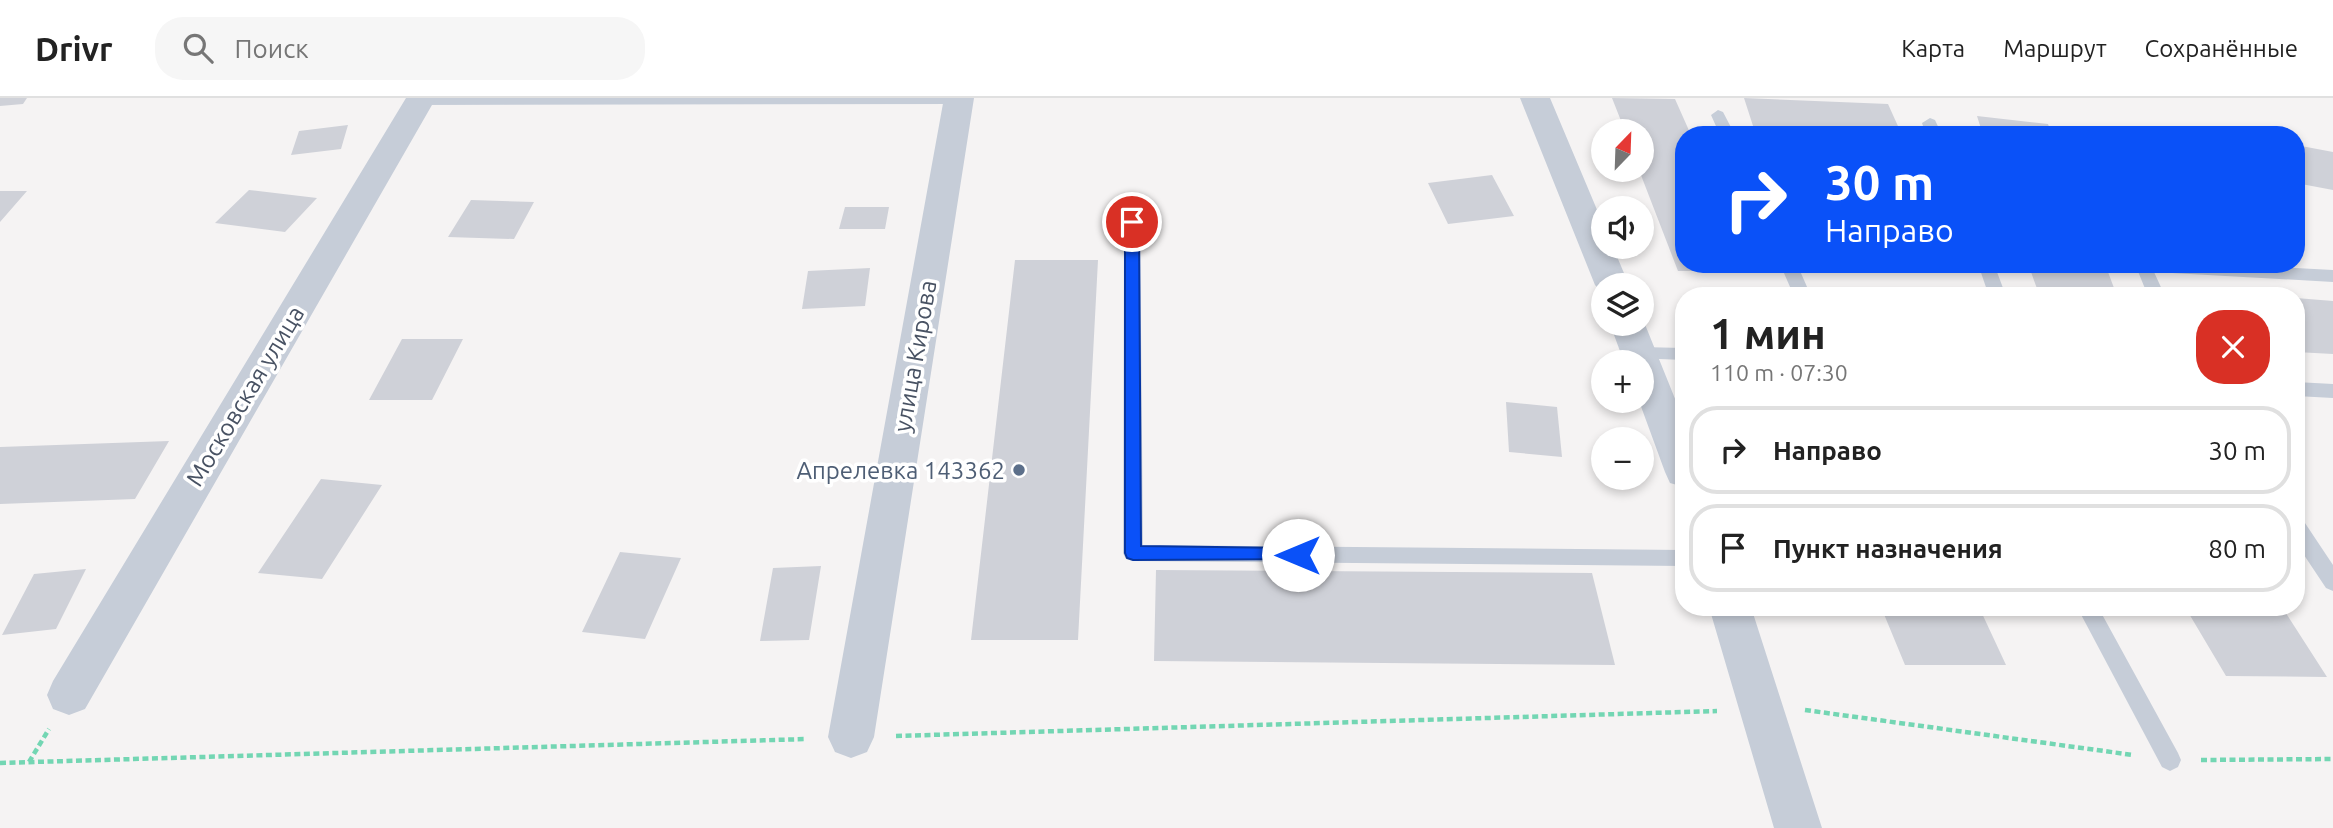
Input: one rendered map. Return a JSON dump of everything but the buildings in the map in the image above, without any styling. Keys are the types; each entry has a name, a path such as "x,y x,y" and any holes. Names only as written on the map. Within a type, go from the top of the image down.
{"street":[{"path":"1535,98 1607,273"},
{"name":"Московская улица","path":"69,695 420,99"},
{"name":"улица Кирова","path":"851,737 959,99"},
{"path":"1634,338 1675,448"},
{"path":"1733,616 1798,828"}],"lane":[{"path":"420,99 959,99"},
{"path":"1718,115 1724,126"},
{"path":"1132,222 1133,553 1675,558"},
{"path":"2276,273 2333,276"},
{"path":"1634,338 1675,351"},
{"path":"2305,389 2333,391"},
{"path":"2305,540 2333,582"},
{"path":"2092,616 2170,760"}],"path":[{"path":"1796,709 2170,760 2333,759"},
{"path":"0,763 1723,710"}],"place":[{"name":"Апрелевка 143362","path":"1019,470"}],"route":[{"path":"1132,222 1133,553 1298,555"}]}
